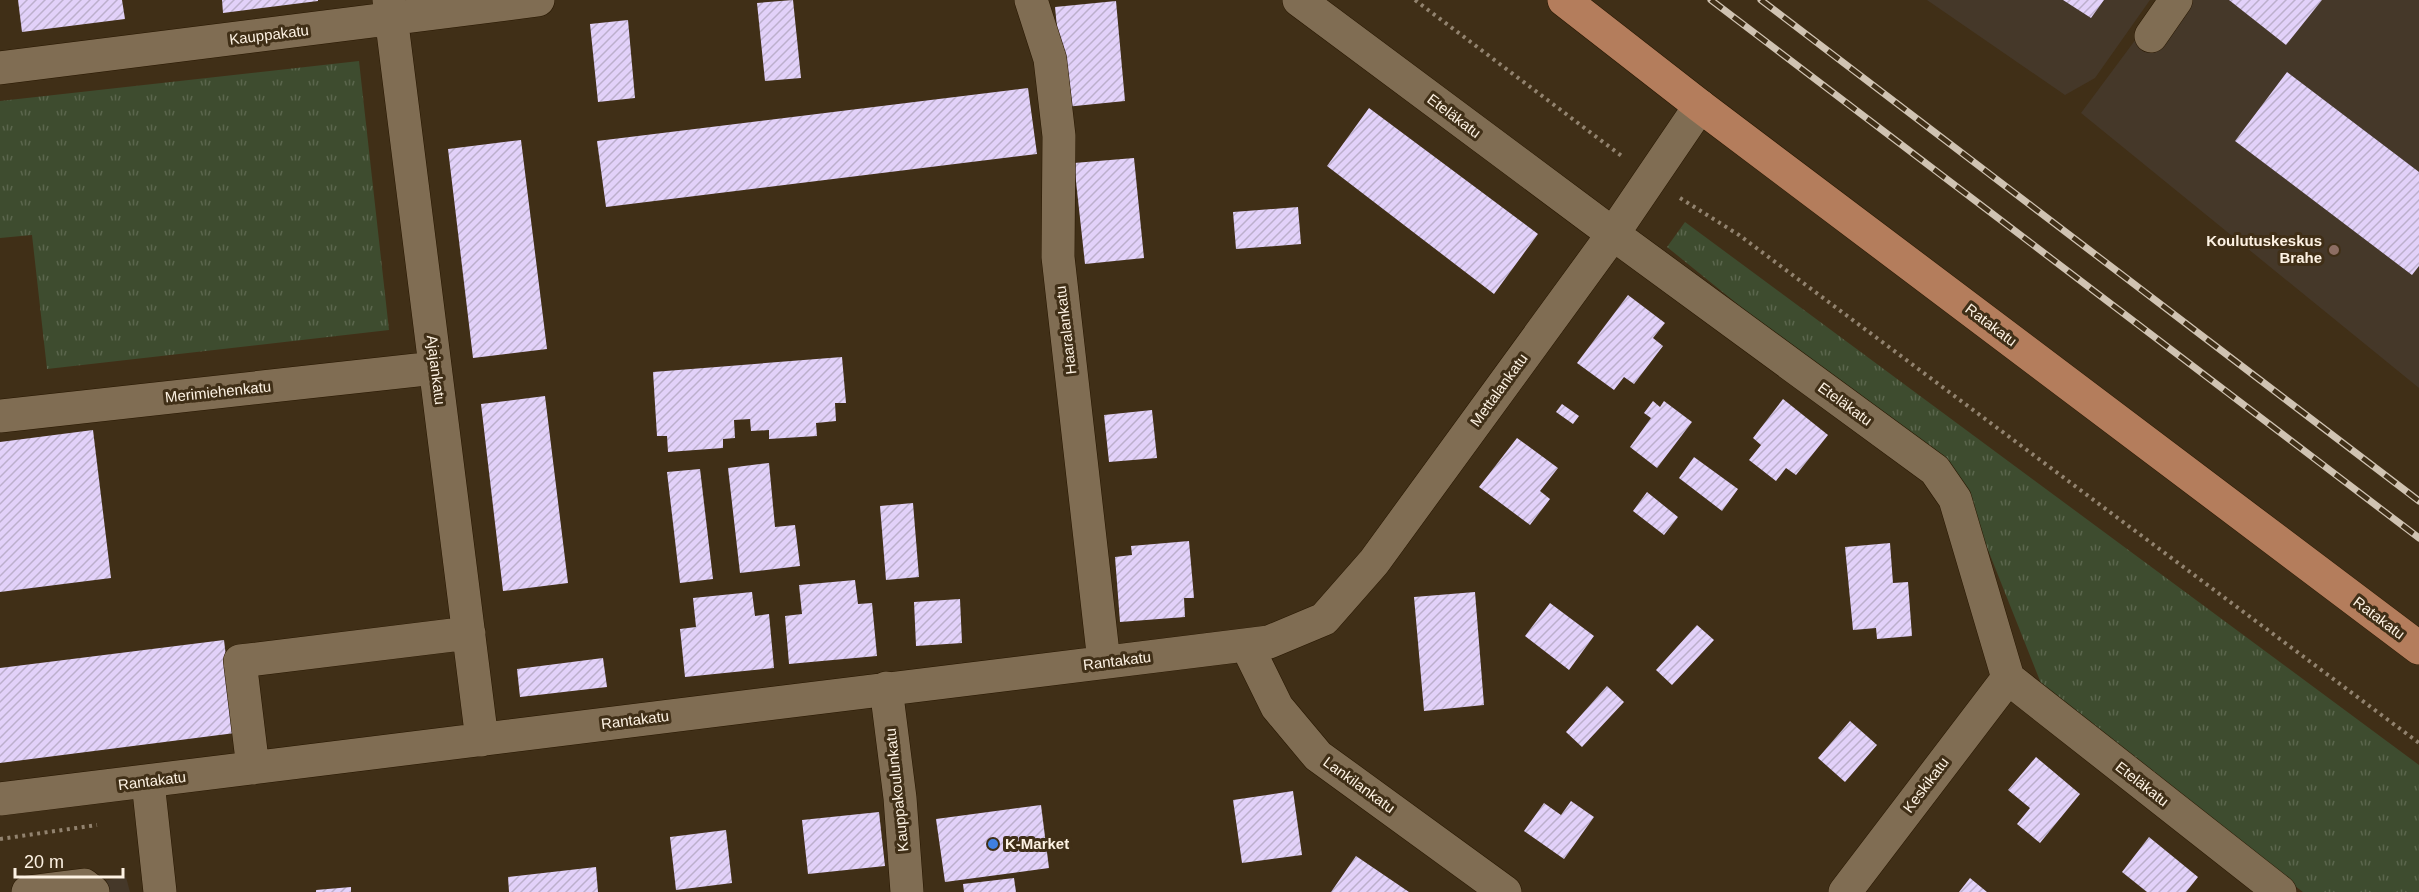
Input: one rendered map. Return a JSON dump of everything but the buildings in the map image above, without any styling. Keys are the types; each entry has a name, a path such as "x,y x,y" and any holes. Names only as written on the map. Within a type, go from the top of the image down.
{"main road":[{"name":"Ratakatu","path":"1564,0 1700,106 2419,648"}],"street":[{"name":"Kauppakatu","path":"0,68 391,10 538,0"},
{"name":"Haaralankatu","path":"1031,0 1050,59 1059,136 1058,257 1104,662"},
{"name":"Eteläkatu","path":"1299,0 1935,470 1954,499 2008,678 2280,892"},
{"path":"2151,36 2176,0"},
{"name":"Ajajankatu","path":"391,10 482,740"},
{"name":"Mettalankatu","path":"1258,644 1324,619 1374,562 1613,234 1700,106"},
{"name":"Merimiehenkatu","path":"0,416 435,368"},
{"path":"253,768 240,661 469,633"},
{"name":"Rantakatu","path":"0,799 886,688 1258,644"},
{"name":"Lankilankatu","path":"1258,644 1277,707 1318,756 1505,892"},
{"name":"Keskikatu","path":"1845,892 2008,678"},
{"name":"Kauppakoulunkatu","path":"886,688 900,798 908,892"},
{"path":"148,782 160,892"},
{"path":"27,892 84,885 93,892"}],"path":[{"path":"1415,0 1651,179 1739,235 2419,743"},
{"path":"0,839 151,818"}],"shaded area":[{"path":"1927,0 2150,0 2095,78 2065,95"},
{"name":"Koulutuskeskus Brahe","path":"2165,0 2419,0 2419,388 2081,113"},
{"path":"126,877 130,892 37,892"}],"green space":[{"path":"359,61 389,330 47,369 32,235 0,238 0,101"},
{"path":"1685,222 2419,765 2419,892 2303,892 2048,701 1963,487 1667,247"}],"railway":[{"path":"1711,0 2419,538"},
{"path":"1761,0 2419,501"}],"place":[{"name":"Koulutuskeskus Brahe","path":"2334,250"},
{"name":"K-Market","path":"993,844"}]}
